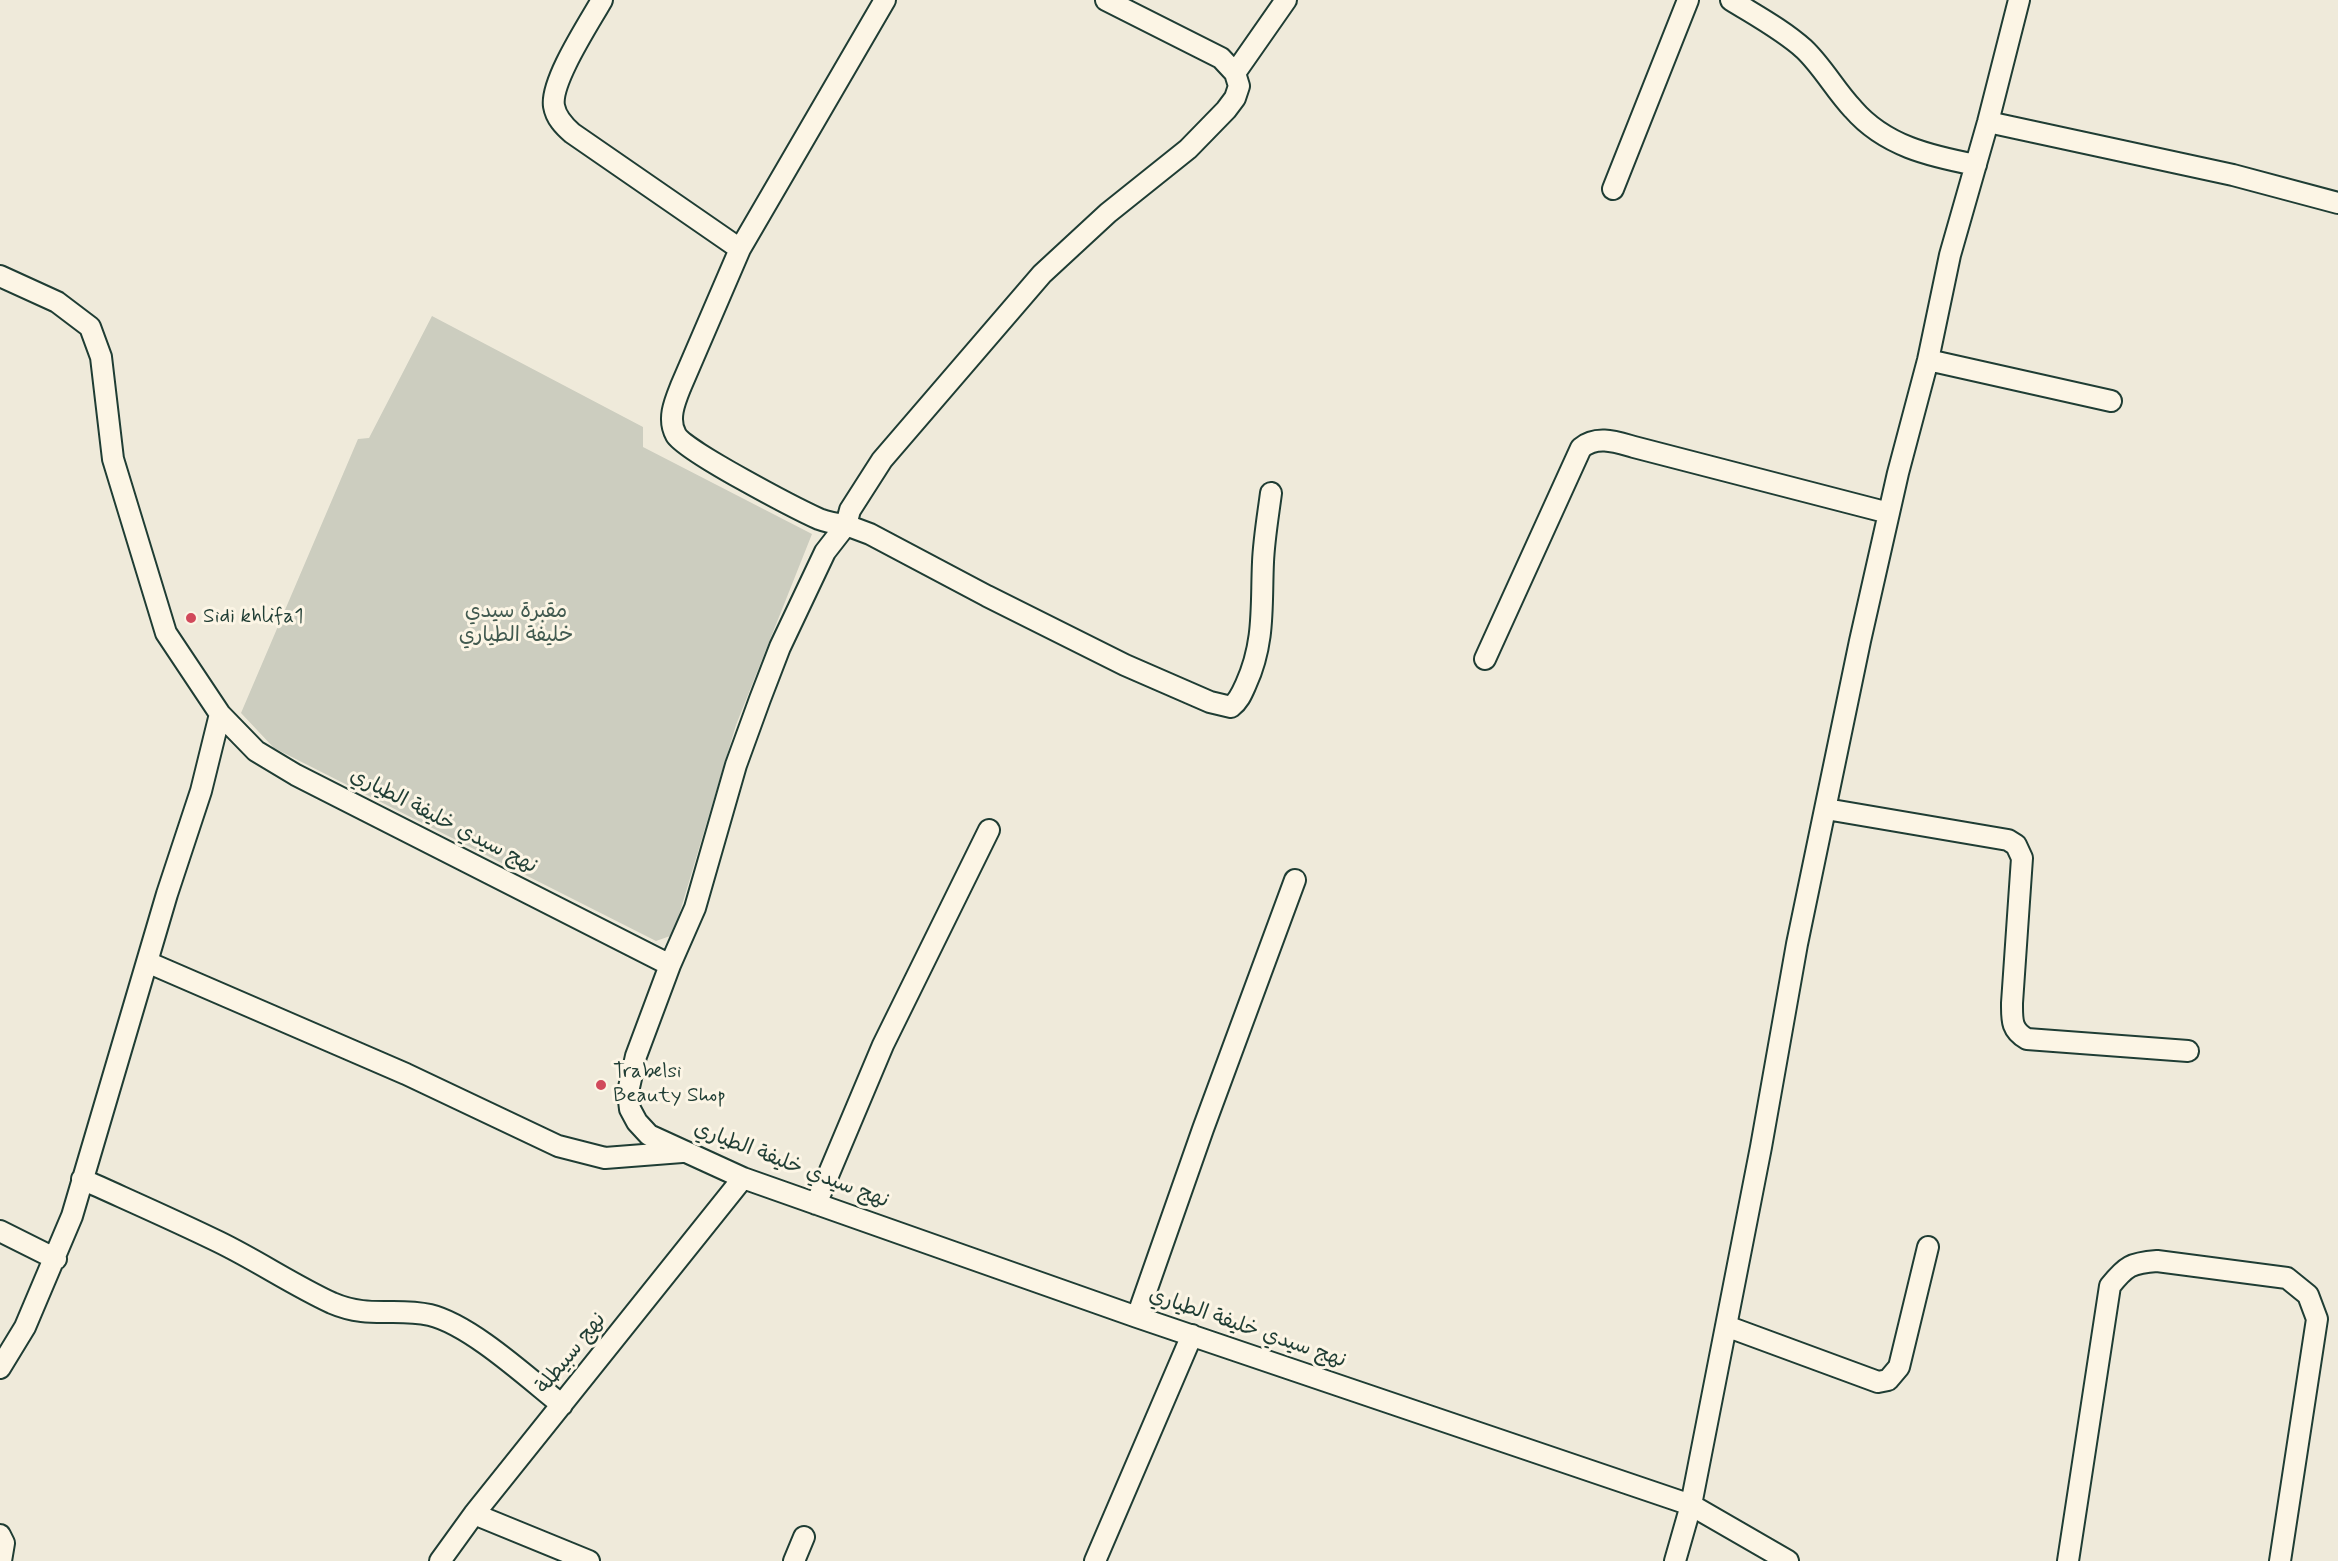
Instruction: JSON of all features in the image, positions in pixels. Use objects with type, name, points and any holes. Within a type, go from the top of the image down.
[{"type":"street","points":[[602,0],[558,80],[554,106],[559,119],[572,133],[740,249]]},
{"type":"street","points":[[885,0],[740,249],[674,405],[671,422],[676,436],[705,458],[820,519],[870,534],[1125,665],[1210,702],[1231,707],[1239,698],[1246,683],[1260,641],[1263,562],[1271,493]]},
{"type":"street","points":[[670,965],[695,908],[736,765],[780,647],[825,552],[846,525],[850,510],[882,460],[1042,274],[1108,213],[1188,149],[1235,98],[1239,86],[1234,73],[1221,58],[1106,0]]},
{"type":"street","points":[[1234,73],[1286,0]]},
{"type":"street","points":[[1613,189],[1688,0]]},
{"type":"street","points":[[1731,0],[1801,46],[1817,62],[1853,110],[1884,136],[1902,146],[1941,159],[1976,165]]},
{"type":"street","points":[[1675,1561],[1691,1505],[1761,1148],[1797,944],[1889,513],[1928,360],[1950,255],[1988,122],[2019,0]]},
{"type":"street","points":[[1988,122],[2233,175],[2338,203]]},
{"type":"street","name":"نهج سيدي خليفة الطياري","points":[[0,276],[57,302],[90,327],[101,357],[112,459],[166,633],[219,714],[256,751],[296,775],[670,965],[636,1056],[628,1092],[630,1109],[637,1122],[649,1135],[743,1178],[1137,1317],[1691,1505],[1788,1561]]},
{"type":"street","points":[[1928,360],[2111,401]]},
{"type":"street","points":[[1485,659],[1581,448],[1592,441],[1602,440],[1634,447],[1889,513]]},
{"type":"street","points":[[0,1368],[25,1327],[72,1216],[147,962],[201,791],[219,714]]},
{"type":"street","points":[[1826,808],[2008,840],[2016,845],[2022,858],[2012,1024],[2018,1034],[2027,1039],[2188,1051]]},
{"type":"street","points":[[816,1203],[883,1045],[989,830]]},
{"type":"street","points":[[1137,1317],[1295,880]]},
{"type":"street","points":[[147,962],[406,1074],[558,1146],[605,1158],[684,1152]]},
{"type":"street","name":"نهج سبيطلة","points":[[440,1561],[474,1514],[743,1178]]},
{"type":"street","points":[[82,1179],[220,1243],[330,1302],[352,1311],[398,1312],[431,1316],[460,1327],[562,1405]]},
{"type":"street","points":[[0,1231],[56,1258]]},
{"type":"street","points":[[1726,1326],[1878,1382],[1888,1380],[1899,1367],[1928,1247]]},
{"type":"street","points":[[2068,1561],[2110,1286],[2124,1268],[2141,1262],[2157,1261],[2288,1278],[2308,1295],[2317,1319],[2280,1561]]},
{"type":"street","points":[[1095,1561],[1192,1335]]},
{"type":"street","points":[[474,1514],[589,1561]]},
{"type":"street","points":[[0,1535],[4,1544],[1,1561]]},
{"type":"street","points":[[794,1561],[804,1537]]},
{"type":"green space","name":"مقبرة سيدي خليفة الطياري","points":[[432,316],[643,427],[643,447],[812,534],[736,725],[673,935],[656,941],[274,748],[241,713],[358,439],[369,438]]},
{"type":"place","name":"Sidi khlifa1","points":[[191,618]]},
{"type":"place","name":"Trabelsi Beauty Shop","points":[[601,1085]]}]
